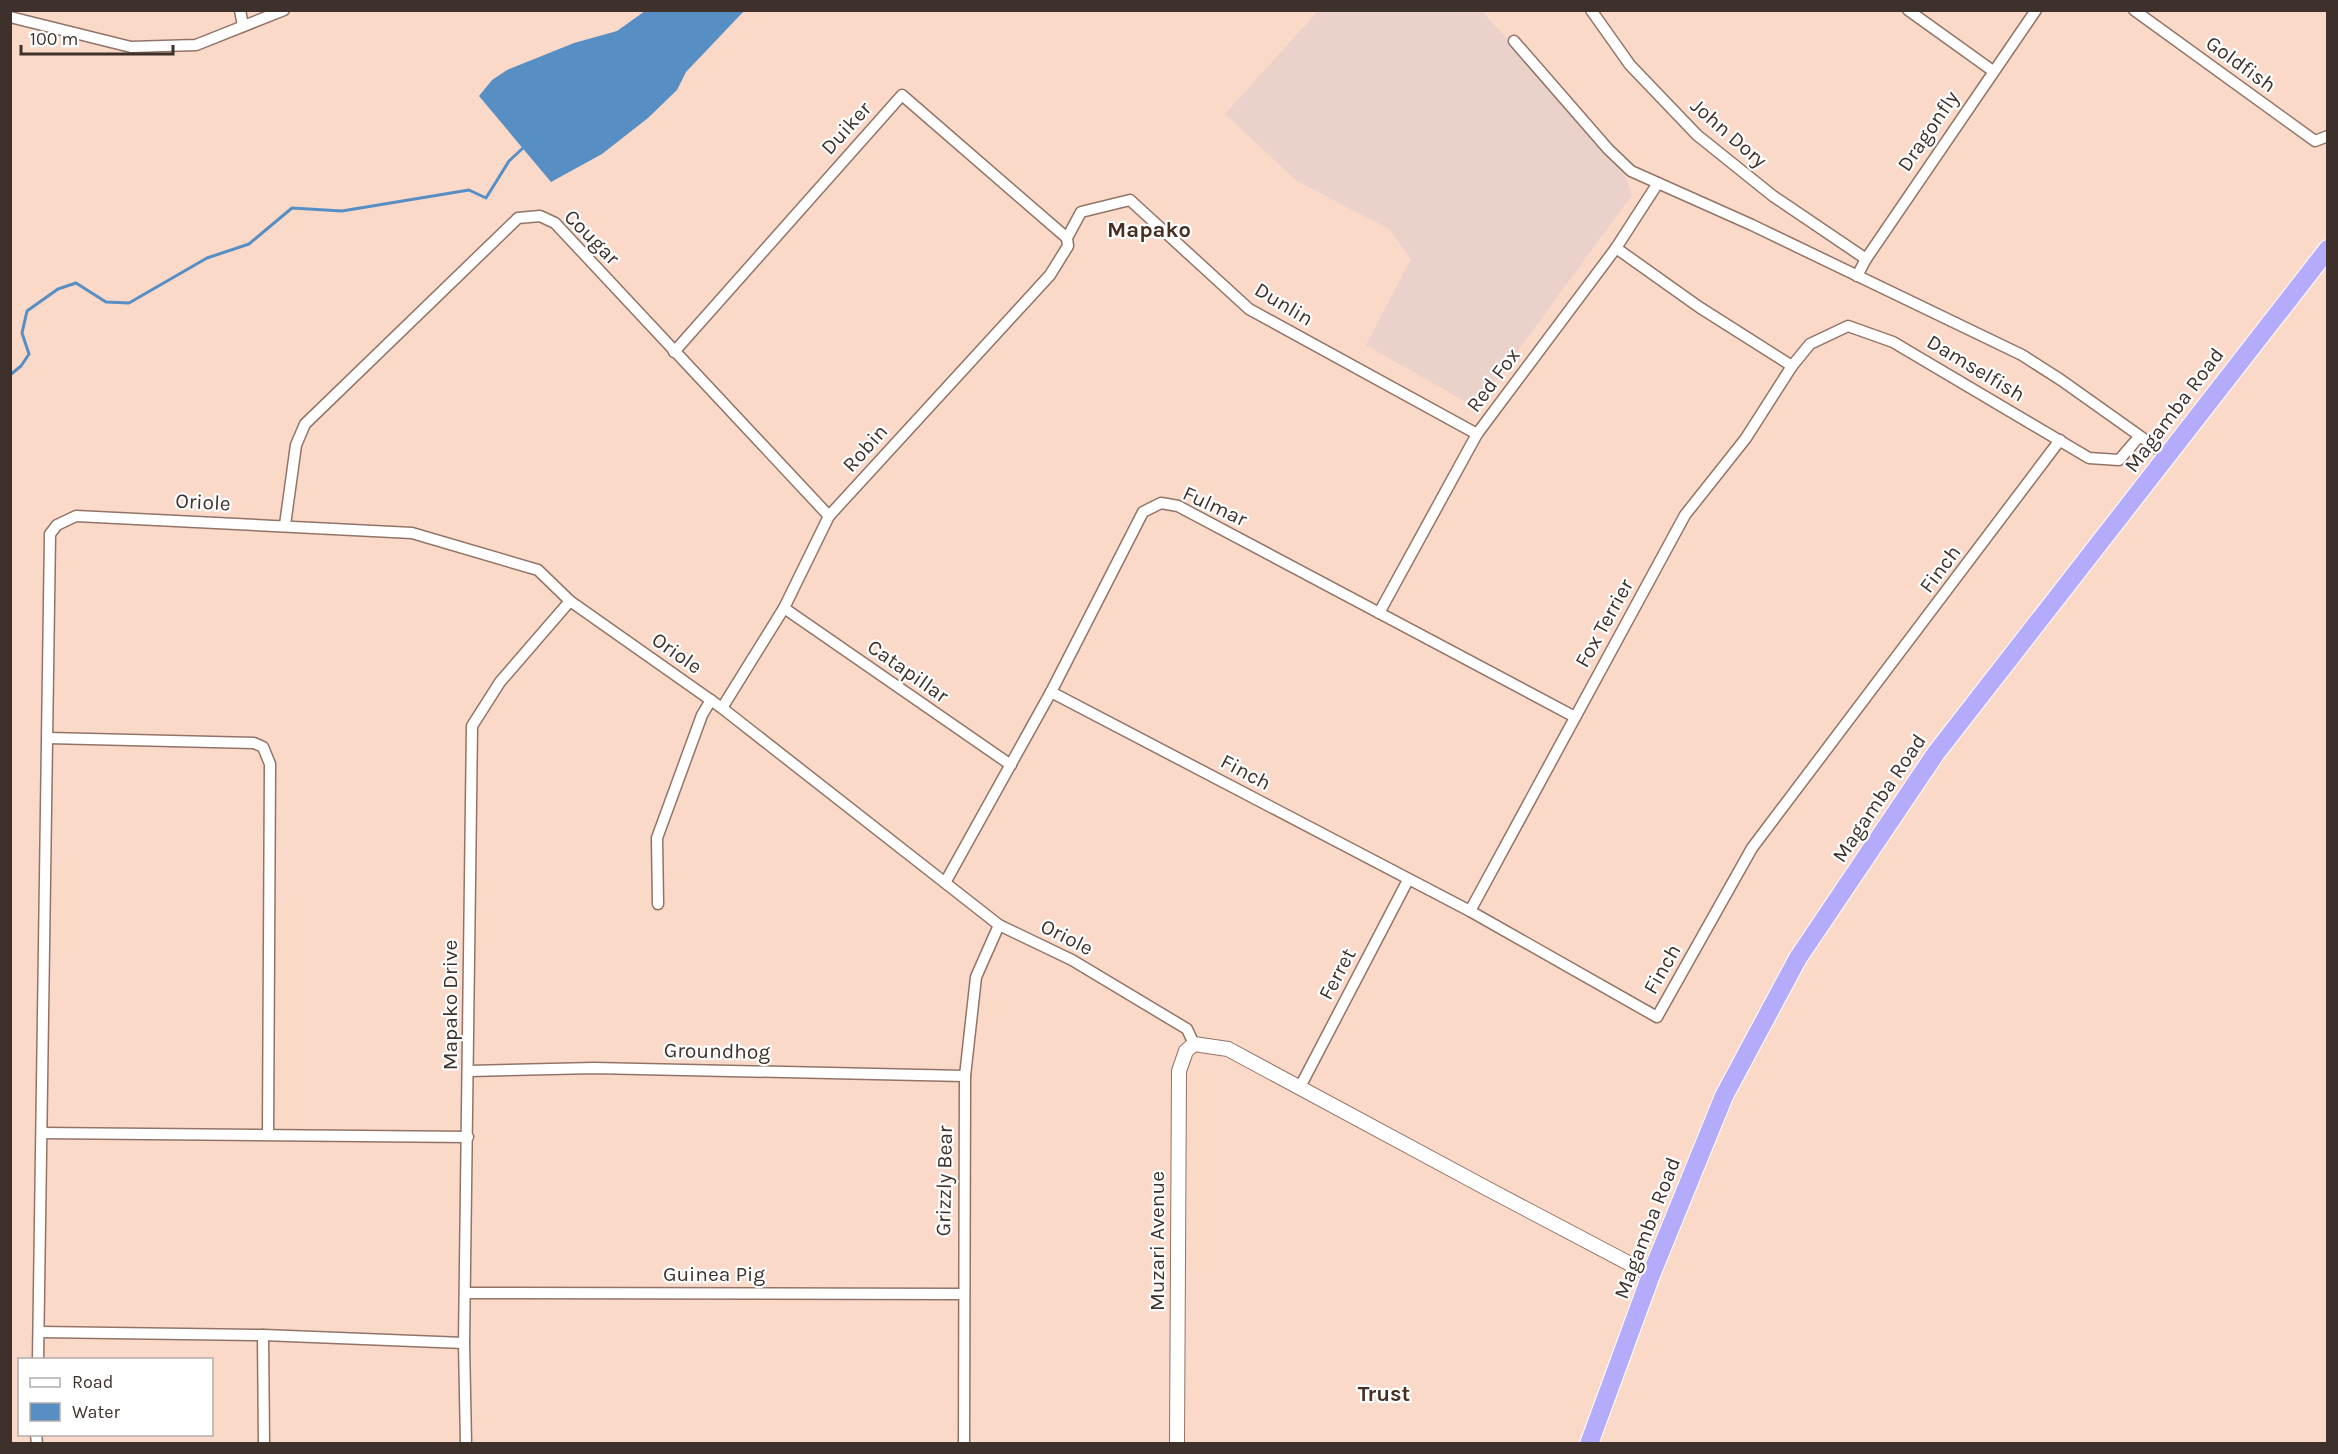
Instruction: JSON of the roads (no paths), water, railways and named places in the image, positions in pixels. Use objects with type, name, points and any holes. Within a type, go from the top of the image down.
[{"type":"highway","name":"Magamba Road","points":[[1589,1443],[1652,1275],[1724,1096],[1798,958],[1936,753],[2328,249]]},
{"type":"street","points":[[240,10],[243,26]]},
{"type":"street","points":[[10,17],[131,47],[196,45],[284,10]]},
{"type":"street","name":"John Dory","points":[[1591,10],[1630,65],[1697,135],[1773,196],[1866,259]]},
{"type":"street","points":[[1908,10],[1993,71]]},
{"type":"street","name":"Dragonfly","points":[[1857,276],[1866,259],[2036,10]]},
{"type":"street","name":"Goldfish","points":[[2134,10],[2315,141],[2328,136]]},
{"type":"street","points":[[1514,41],[1608,149],[1631,171],[1752,225],[2022,355],[2168,456]]},
{"type":"street","name":"Duiker","points":[[674,352],[902,94],[1067,238]]},
{"type":"street","name":"Red Fox","points":[[1379,613],[1477,434],[1616,248],[1658,183]]},
{"type":"street","name":"Dunlin","points":[[1067,238],[1081,212],[1130,200],[1249,309],[1477,434]]},
{"type":"street","name":"Cougar","points":[[285,525],[296,445],[305,424],[518,218],[540,216],[555,223],[829,516]]},
{"type":"street","name":"Robin","points":[[722,708],[784,608],[829,516],[1050,274],[1068,246],[1067,238]]},
{"type":"street","points":[[1616,248],[1699,307],[1792,366]]},
{"type":"street","name":"Damselfish","points":[[1792,366],[1810,344],[1848,326],[1893,342],[2089,458],[2119,460],[2139,437]]},
{"type":"street","name":"Fox Terrier","points":[[1470,911],[1685,515],[1746,438],[1792,366]]},
{"type":"street","name":"Finch","points":[[1051,692],[1470,911],[1657,1017],[1752,848],[2060,441]]},
{"type":"street","name":"Fulmar","points":[[946,881],[1051,692],[1143,512],[1161,503],[1178,506],[1575,717]]},
{"type":"street","name":"Oriole","points":[[48,738],[51,534],[57,525],[76,516],[412,533],[538,570],[570,601],[722,708],[946,881],[999,925],[1072,960],[1187,1029],[1194,1044]]},
{"type":"street","name":"Mapako Drive","points":[[466,1443],[464,1343],[472,726],[500,682],[570,601]]},
{"type":"street","name":"Catapillar","points":[[784,608],[1011,765]]},
{"type":"street","points":[[658,904],[657,838],[702,716],[711,700]]},
{"type":"street","points":[[38,1358],[48,738],[254,743],[263,747],[270,764],[268,1133]]},
{"type":"street","name":"Ferret","points":[[1300,1087],[1408,879]]},
{"type":"street","name":"Grizzly Bear","points":[[964,1443],[965,1076],[976,977],[999,925]]},
{"type":"street","points":[[1194,1044],[1228,1049],[1488,1190],[1652,1275]]},
{"type":"street","name":"Muzari Avenue","points":[[1177,1443],[1179,1071],[1186,1051],[1194,1044]]},
{"type":"street","name":"Groundhog","points":[[469,1071],[594,1068],[965,1076]]},
{"type":"street","points":[[42,1133],[268,1133],[468,1137]]},
{"type":"street","name":"Guinea Pig","points":[[465,1293],[963,1294]]},
{"type":"street","points":[[40,1332],[263,1335],[464,1343]]},
{"type":"street","points":[[263,1335],[264,1443]]},
{"type":"water","points":[[645,11],[744,11],[686,72],[677,90],[648,118],[602,154],[551,182],[479,96],[492,80],[507,70],[574,43],[617,31]]},
{"type":"waterway","points":[[10,375],[21,366],[29,354],[22,333],[27,311],[58,289],[76,283],[106,302],[129,303],[207,258],[249,244],[292,208],[342,211],[469,190],[486,198],[509,161],[523,148]]},
{"type":"district","name":"Mapako","points":[[1149,229]]},
{"type":"district","name":"Trust","points":[[1384,1393]]}]
